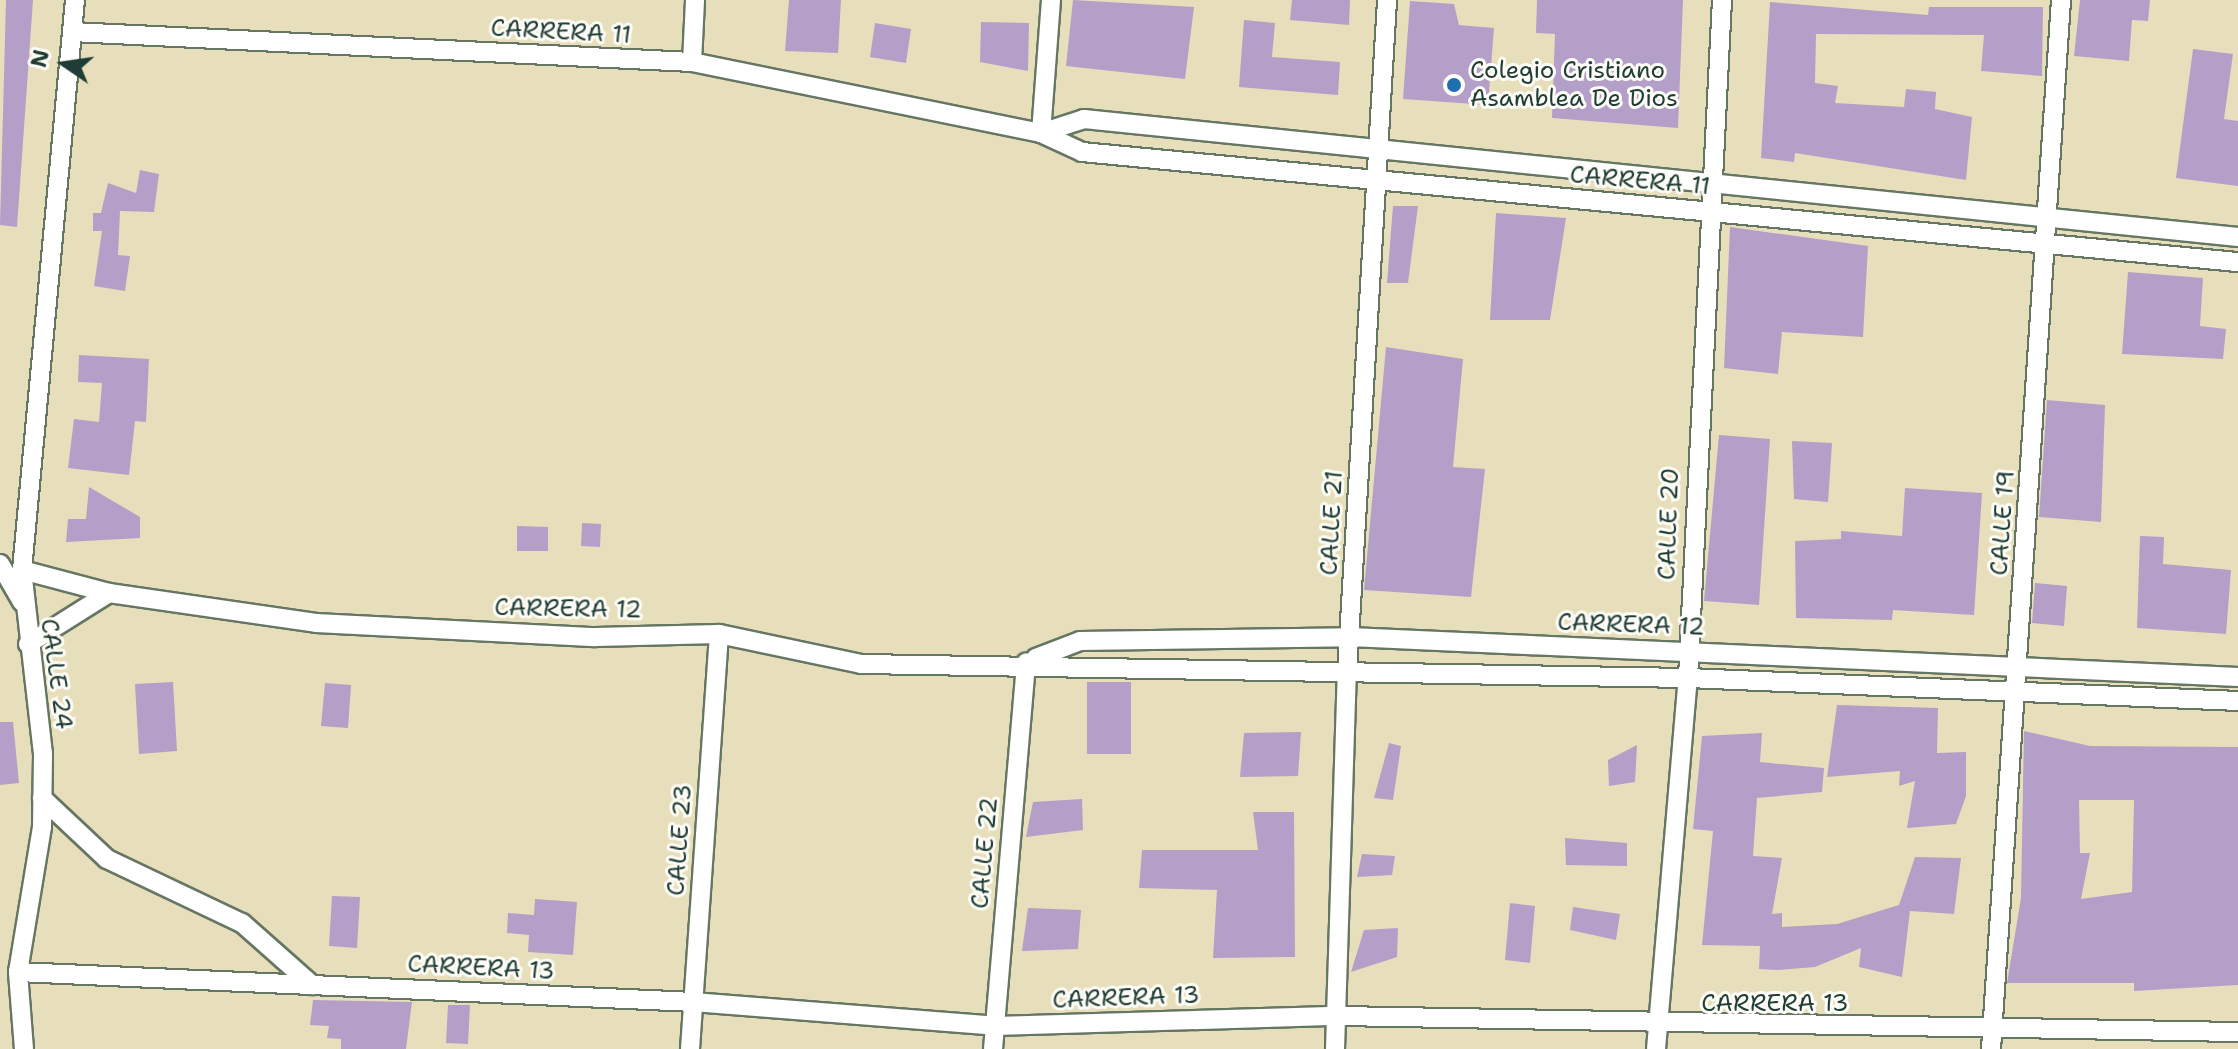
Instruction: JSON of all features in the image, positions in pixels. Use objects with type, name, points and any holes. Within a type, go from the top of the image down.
[{"type":"street","name":"CALLE 24","points":[[24,1049],[18,972],[42,798],[22,570],[75,0]]},
{"type":"street","points":[[692,62],[695,0]]},
{"type":"street","points":[[1041,133],[1051,0]]},
{"type":"street","name":"CALLE 21","points":[[1335,1049],[1347,672],[1387,0]]},
{"type":"street","name":"CALLE 20","points":[[1656,1049],[1688,678],[1707,180],[1722,0]]},
{"type":"street","name":"CALLE 19","points":[[1991,1049],[2061,0]]},
{"type":"street","name":"CARRERA 11","points":[[72,32],[692,62],[1041,133],[1082,152],[2238,262]]},
{"type":"street","name":"CARRERA 11","points":[[1041,133],[1084,119],[2049,212],[2238,237]]},
{"type":"street","points":[[0,564],[23,605]]},
{"type":"street","name":"CARRERA 12","points":[[22,570],[109,593],[316,623],[596,637],[719,634],[861,664],[1026,662],[1688,678],[2015,696],[2238,701]]},
{"type":"street","points":[[28,644],[109,593]]},
{"type":"street","name":"CALLE 23","points":[[690,1049],[719,634]]},
{"type":"street","name":"CARRERA 12","points":[[1026,662],[1080,641],[1350,637],[2017,664],[2238,677]]},
{"type":"street","name":"CALLE 22","points":[[993,1049],[1026,662]]},
{"type":"street","points":[[42,798],[107,859],[242,923],[312,985]]},
{"type":"street","name":"CARRERA 13","points":[[18,972],[693,1002],[995,1026],[1338,1016],[1658,1027],[2238,1032]]},
{"type":"building","points":[[6,0],[33,0],[17,227],[0,225]]},
{"type":"building","points":[[789,0],[841,0],[838,53],[785,51]]},
{"type":"building","points":[[1073,0],[1194,7],[1185,79],[1066,66]]},
{"type":"building","points":[[1292,0],[1350,0],[1349,25],[1290,20]]},
{"type":"building","points":[[1537,0],[1683,0],[1678,128],[1552,118],[1555,34],[1536,33]]},
{"type":"building","points":[[2080,0],[2150,0],[2148,21],[2132,20],[2129,61],[2074,56]]},
{"type":"building","points":[[1410,1],[1454,4],[1459,25],[1494,28],[1488,105],[1403,99]]},
{"type":"building","points":[[1770,2],[1928,15],[1929,7],[2043,7],[2042,76],[1981,71],[1984,35],[1816,34],[1815,83],[1838,86],[1835,103],[1904,107],[1906,89],[1936,92],[1935,109],[1972,117],[1966,180],[1795,153],[1794,162],[1761,158]]},
{"type":"building","points":[[1244,20],[1275,23],[1272,57],[1340,62],[1338,95],[1239,87]]},
{"type":"building","points":[[981,22],[1029,23],[1028,71],[980,62]]},
{"type":"building","points":[[875,23],[911,29],[906,63],[870,57]]},
{"type":"building","points":[[2193,49],[2233,54],[2224,119],[2238,121],[2238,186],[2176,178]]},
{"type":"building","points":[[140,170],[159,174],[154,212],[120,211],[118,255],[130,256],[125,291],[94,286],[102,231],[93,231],[93,213],[101,213],[108,183],[136,193]]},
{"type":"building","points":[[1393,206],[1418,206],[1408,283],[1387,283]]},
{"type":"building","points":[[1496,213],[1566,218],[1550,320],[1490,320]]},
{"type":"building","points":[[1730,227],[1868,246],[1863,337],[1782,332],[1778,374],[1724,368]]},
{"type":"building","points":[[2128,272],[2203,278],[2200,326],[2226,329],[2223,359],[2122,354]]},
{"type":"building","points":[[1386,347],[1463,359],[1453,467],[1485,469],[1471,597],[1364,590]]},
{"type":"building","points":[[79,355],[149,359],[146,422],[135,421],[129,475],[68,468],[74,419],[99,422],[102,383],[78,382]]},
{"type":"building","points":[[2047,400],[2105,405],[2101,522],[2039,517]]},
{"type":"building","points":[[1719,435],[1770,439],[1759,605],[1704,601]]},
{"type":"building","points":[[1792,441],[1832,443],[1828,502],[1794,499]]},
{"type":"building","points":[[89,487],[140,517],[140,538],[66,542],[68,519],[86,519]]},
{"type":"building","points":[[1905,488],[1982,493],[1974,615],[1893,610],[1892,620],[1796,618],[1795,541],[1841,539],[1841,531],[1902,536]]},
{"type":"building","points":[[582,523],[601,524],[600,547],[581,546]]},
{"type":"building","points":[[517,526],[548,527],[548,551],[517,551]]},
{"type":"building","points":[[2140,536],[2164,537],[2163,564],[2231,570],[2226,634],[2137,628]]},
{"type":"building","points":[[2035,583],[2067,586],[2064,626],[2032,623]]},
{"type":"building","points":[[173,682],[177,751],[139,754],[135,684]]},
{"type":"building","points":[[1087,682],[1131,682],[1131,754],[1087,754]]},
{"type":"building","points":[[325,683],[351,685],[348,728],[321,726]]},
{"type":"building","points":[[1837,705],[1938,708],[1937,753],[1966,752],[1966,796],[1956,824],[1907,828],[1915,781],[1899,786],[1900,771],[1827,777]]},
{"type":"building","points":[[0,722],[13,722],[19,783],[0,785]]},
{"type":"building","points":[[2024,731],[2090,746],[2238,747],[2238,985],[2134,991],[2134,983],[2007,983],[2021,898]],"holes":[[[2079,800],[2134,800],[2132,892],[2081,899],[2090,853],[2080,853]]]},
{"type":"building","points":[[1301,732],[1298,776],[1240,777],[1244,733]]},
{"type":"building","points":[[1762,733],[1760,762],[1824,768],[1822,792],[1757,798],[1753,856],[1782,858],[1772,914],[1782,913],[1782,927],[1837,924],[1899,905],[1915,857],[1961,858],[1954,914],[1910,911],[1902,977],[1859,967],[1861,948],[1815,967],[1778,970],[1759,969],[1760,946],[1702,945],[1713,831],[1693,829],[1702,736]]},
{"type":"building","points":[[1389,743],[1401,746],[1393,800],[1374,798]]},
{"type":"building","points":[[1637,745],[1635,782],[1609,786],[1608,760]]},
{"type":"building","points":[[1082,799],[1083,830],[1026,837],[1033,802]]},
{"type":"building","points":[[1253,812],[1294,812],[1295,957],[1213,958],[1217,890],[1139,888],[1142,850],[1258,850]]},
{"type":"building","points":[[1565,838],[1627,843],[1627,866],[1566,865]]},
{"type":"building","points":[[1362,854],[1395,856],[1392,875],[1357,877]]},
{"type":"building","points":[[332,896],[360,897],[357,948],[329,946]]},
{"type":"building","points":[[535,899],[577,902],[573,955],[528,952],[529,935],[507,933],[508,913],[534,915]]},
{"type":"building","points":[[1510,903],[1535,906],[1530,963],[1505,960]]},
{"type":"building","points":[[1573,907],[1620,914],[1616,940],[1570,930]]},
{"type":"building","points":[[1028,908],[1081,910],[1078,949],[1022,951]]},
{"type":"building","points":[[1398,928],[1397,957],[1351,972],[1364,930]]},
{"type":"building","points":[[313,1000],[412,1002],[406,1049],[341,1049],[341,1039],[327,1038],[329,1026],[310,1025]]},
{"type":"building","points":[[448,1005],[470,1005],[468,1044],[446,1043]]},
{"type":"place","name":"Colegio Cristiano Asamblea De Dios","points":[[1454,85]]}]
